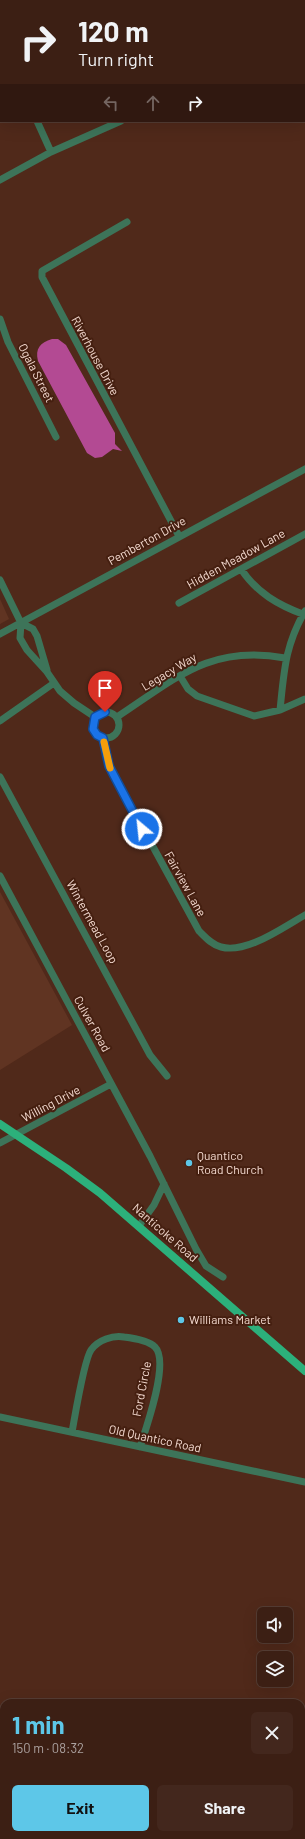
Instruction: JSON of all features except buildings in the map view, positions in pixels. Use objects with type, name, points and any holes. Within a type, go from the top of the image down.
[{"type":"main road","name":"Nanticoke Road","points":[[0,1124],[84,1181],[305,1371]]},
{"type":"street","points":[[37,122],[51,152]]},
{"type":"street","points":[[0,180],[51,152],[119,122]]},
{"type":"street","name":"Riverhouse Drive","points":[[127,222],[42,271],[42,277],[179,536]]},
{"type":"street","name":"Ogala Street","points":[[0,318],[8,342],[56,437]]},
{"type":"street","name":"Pemberton Drive","points":[[0,634],[305,469]]},
{"type":"street","name":"Hidden Meadow Lane","points":[[178,603],[305,534]]},
{"type":"street","points":[[241,569],[249,581],[264,596],[304,613],[293,633],[285,658],[280,710]]},
{"type":"street","points":[[0,580],[21,623],[20,638],[25,646],[47,672],[54,683],[71,701],[95,717]]},
{"type":"street","points":[[21,623],[33,629],[37,636],[42,646],[47,672]]},
{"type":"street","name":"Legacy Way","points":[[117,717],[180,676],[200,665],[234,655],[263,654],[285,658]]},
{"type":"street","points":[[180,676],[188,689],[197,696],[254,716],[280,710],[305,699]]},
{"type":"street","points":[[0,721],[54,683]]},
{"type":"street","points":[[105,712],[113,714],[117,717],[117,732],[112,737],[103,738],[97,735],[93,729],[95,717],[105,712]]},
{"type":"street","name":"Fairview Lane","points":[[103,738],[109,766],[198,932],[208,940],[221,947],[241,948],[263,939],[305,915]]},
{"type":"street","name":"Wintermead Loop","points":[[0,777],[150,1055],[167,1076]]},
{"type":"street","name":"Culver Road","points":[[0,876],[112,1084],[206,1266],[223,1277]]},
{"type":"street","name":"Willing Drive","points":[[0,1144],[112,1084]]},
{"type":"street","points":[[138,1226],[154,1205],[164,1184]]},
{"type":"street","name":"Ford Circle","points":[[72,1432],[90,1351],[103,1340],[114,1336],[124,1337],[155,1346],[159,1353],[160,1362],[155,1396],[140,1447]]},
{"type":"street","name":"Old Quantico Road","points":[[0,1417],[305,1482]]},
{"type":"shaded area","points":[[52,339],[58,339],[66,345],[115,433],[115,444],[122,451],[113,449],[102,457],[95,458],[87,453],[38,361],[37,353],[39,347],[44,342]]},
{"type":"shaded area","points":[[0,599],[9,619],[0,624]]},
{"type":"shaded area","points":[[0,892],[72,1025],[0,1070]]},
{"type":"slow traffic","points":[[104,742],[110,768]]},
{"type":"place","name":"Quantico Road Church","points":[[189,1163]]},
{"type":"place","name":"Williams Market","points":[[181,1320]]},
{"type":"route","points":[[105,712],[98,714],[95,717],[92,724],[93,729],[97,735],[103,738],[109,766],[142,829]]}]
